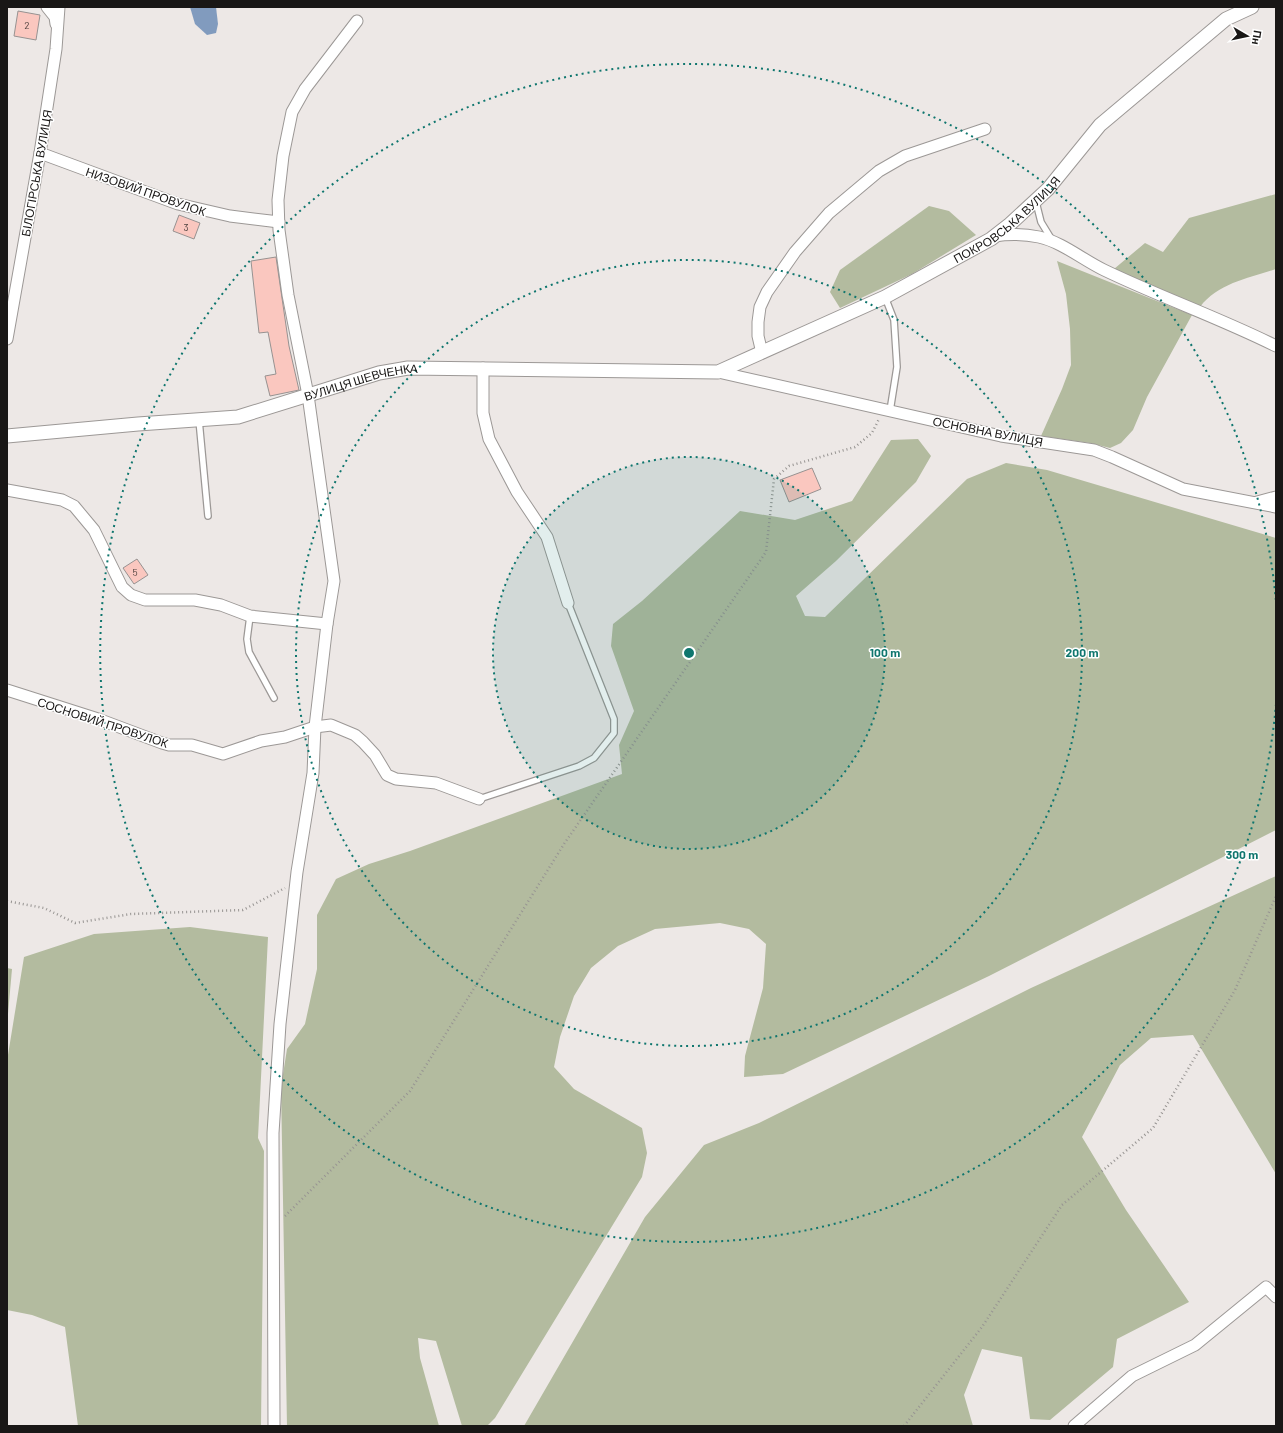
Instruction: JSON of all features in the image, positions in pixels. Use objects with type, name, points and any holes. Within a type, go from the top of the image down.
[{"type":"street","points":[[47,7],[55,17],[57,27]]},
{"type":"street","name":"БІЛОГІРСЬКА ВУЛИЦЯ","points":[[7,339],[40,152],[56,49],[59,7]]},
{"type":"street","name":"ПОКРОВСЬКА ВУЛИЦЯ","points":[[718,372],[885,297],[994,236],[1048,189],[1100,125],[1226,19],[1252,7]]},
{"type":"street","points":[[274,1426],[273,1133],[280,1024],[296,882],[313,772],[315,726],[326,624],[334,581],[308,394],[288,295],[279,222],[278,200],[283,156],[292,112],[304,89],[357,21]]},
{"type":"street","points":[[762,352],[758,336],[758,322],[760,307],[767,292],[795,252],[829,214],[879,171],[905,156],[960,136],[985,130]]},
{"type":"street","name":"НИЗОВИЙ ПРОВУЛОК","points":[[40,152],[68,164],[184,206],[230,216],[279,222]]},
{"type":"street","points":[[994,236],[1040,237],[1053,242],[1103,270],[1243,329],[1276,346]]},
{"type":"street","name":"ВУЛИЦЯ ШЕВЧЕНКА","points":[[7,436],[138,424],[238,417],[379,373],[408,368],[718,372]]},
{"type":"street","points":[[483,368],[483,413],[489,439],[517,492],[547,537],[568,603]]},
{"type":"street","name":"ОСНОВНА ВУЛИЦЯ","points":[[718,372],[1001,436],[1094,450],[1183,489],[1276,507]]},
{"type":"street","points":[[7,490],[62,500],[74,506],[94,530],[122,587],[131,595],[145,600],[195,600],[220,605],[250,616],[326,624]]},
{"type":"street","name":"ОСНОВНА ВУЛИЦЯ","points":[[1254,503],[1276,497]]},
{"type":"street","name":"СОСНОВИЙ ПРОВУЛОК","points":[[7,690],[98,719],[162,743],[169,745],[192,745],[223,754],[261,741],[285,737],[315,726]]},
{"type":"street","points":[[315,726],[331,725],[354,734],[374,755],[387,775],[396,779],[436,783],[479,799]]},
{"type":"street","points":[[1074,1426],[1132,1376],[1195,1345],[1266,1287],[1276,1297]]},
{"type":"lane","points":[[1036,200],[1041,222],[1053,242]]},
{"type":"lane","points":[[885,297],[894,320],[898,367],[887,410]]},
{"type":"lane","points":[[199,420],[208,516]]},
{"type":"lane","points":[[479,799],[579,766],[594,758],[614,733],[614,720],[568,603]]},
{"type":"lane","points":[[250,616],[247,639],[249,652],[274,698]]},
{"type":"path","points":[[274,1228],[410,1091],[564,844],[766,552],[774,479],[788,466],[855,448],[872,433],[887,410]]},
{"type":"path","points":[[7,901],[44,908],[74,923],[131,914],[242,910],[296,882]]},
{"type":"path","points":[[904,1426],[982,1327],[1062,1205],[1153,1128],[1235,990],[1276,896]]},
{"type":"green space","points":[[1276,194],[1276,269],[1235,282],[1225,287],[1207,299],[1200,307],[1114,269],[1145,243],[1163,252],[1189,218]]},
{"type":"green space","points":[[929,206],[949,211],[976,235],[912,274],[840,308],[830,292],[840,270]]},
{"type":"green space","points":[[1057,261],[1192,315],[1147,397],[1133,430],[1121,443],[1110,448],[1090,443],[1041,436],[1071,365],[1070,329],[1066,294]]},
{"type":"green space","points":[[918,439],[931,456],[916,482],[836,561],[796,596],[805,616],[825,617],[967,479],[1006,463],[1047,470],[1276,538],[1276,830],[989,976],[783,1074],[744,1077],[745,1056],[763,988],[766,944],[749,929],[720,923],[655,929],[618,946],[591,968],[574,996],[560,1037],[554,1067],[574,1089],[642,1128],[647,1153],[642,1177],[495,1418],[487,1426],[462,1426],[436,1341],[418,1338],[420,1358],[439,1426],[287,1426],[281,1087],[287,1049],[305,1024],[317,969],[317,915],[336,879],[369,864],[410,851],[622,774],[619,745],[634,711],[611,646],[613,624],[642,601],[740,511],[795,520],[852,501],[891,440]]},
{"type":"green space","points":[[1276,876],[1276,1174],[1193,1035],[1151,1038],[1120,1065],[1082,1137],[1126,1210],[1189,1302],[1117,1339],[1113,1367],[1050,1420],[1030,1419],[1022,1357],[982,1349],[964,1395],[973,1426],[524,1426],[645,1217],[704,1145],[759,1123],[1031,988]]},
{"type":"green space","points":[[190,927],[268,937],[258,1138],[264,1151],[261,1426],[78,1426],[65,1327],[32,1315],[7,1310],[7,1061],[24,957],[94,934]]},
{"type":"green space","points":[[7,968],[12,969],[7,1025]]},
{"type":"water","points":[[190,7],[216,7],[218,24],[216,33],[207,35],[195,24]]},
{"type":"building","points":[[18,11],[40,15],[36,40],[14,36]]},
{"type":"building","points":[[179,215],[200,223],[194,239],[173,231]]},
{"type":"building","points":[[276,257],[289,346],[299,390],[270,396],[265,376],[276,374],[268,332],[259,333],[251,261]]},
{"type":"building","points":[[812,468],[821,489],[789,502],[780,480]]},
{"type":"building","points":[[137,559],[148,575],[134,584],[123,568]]}]
